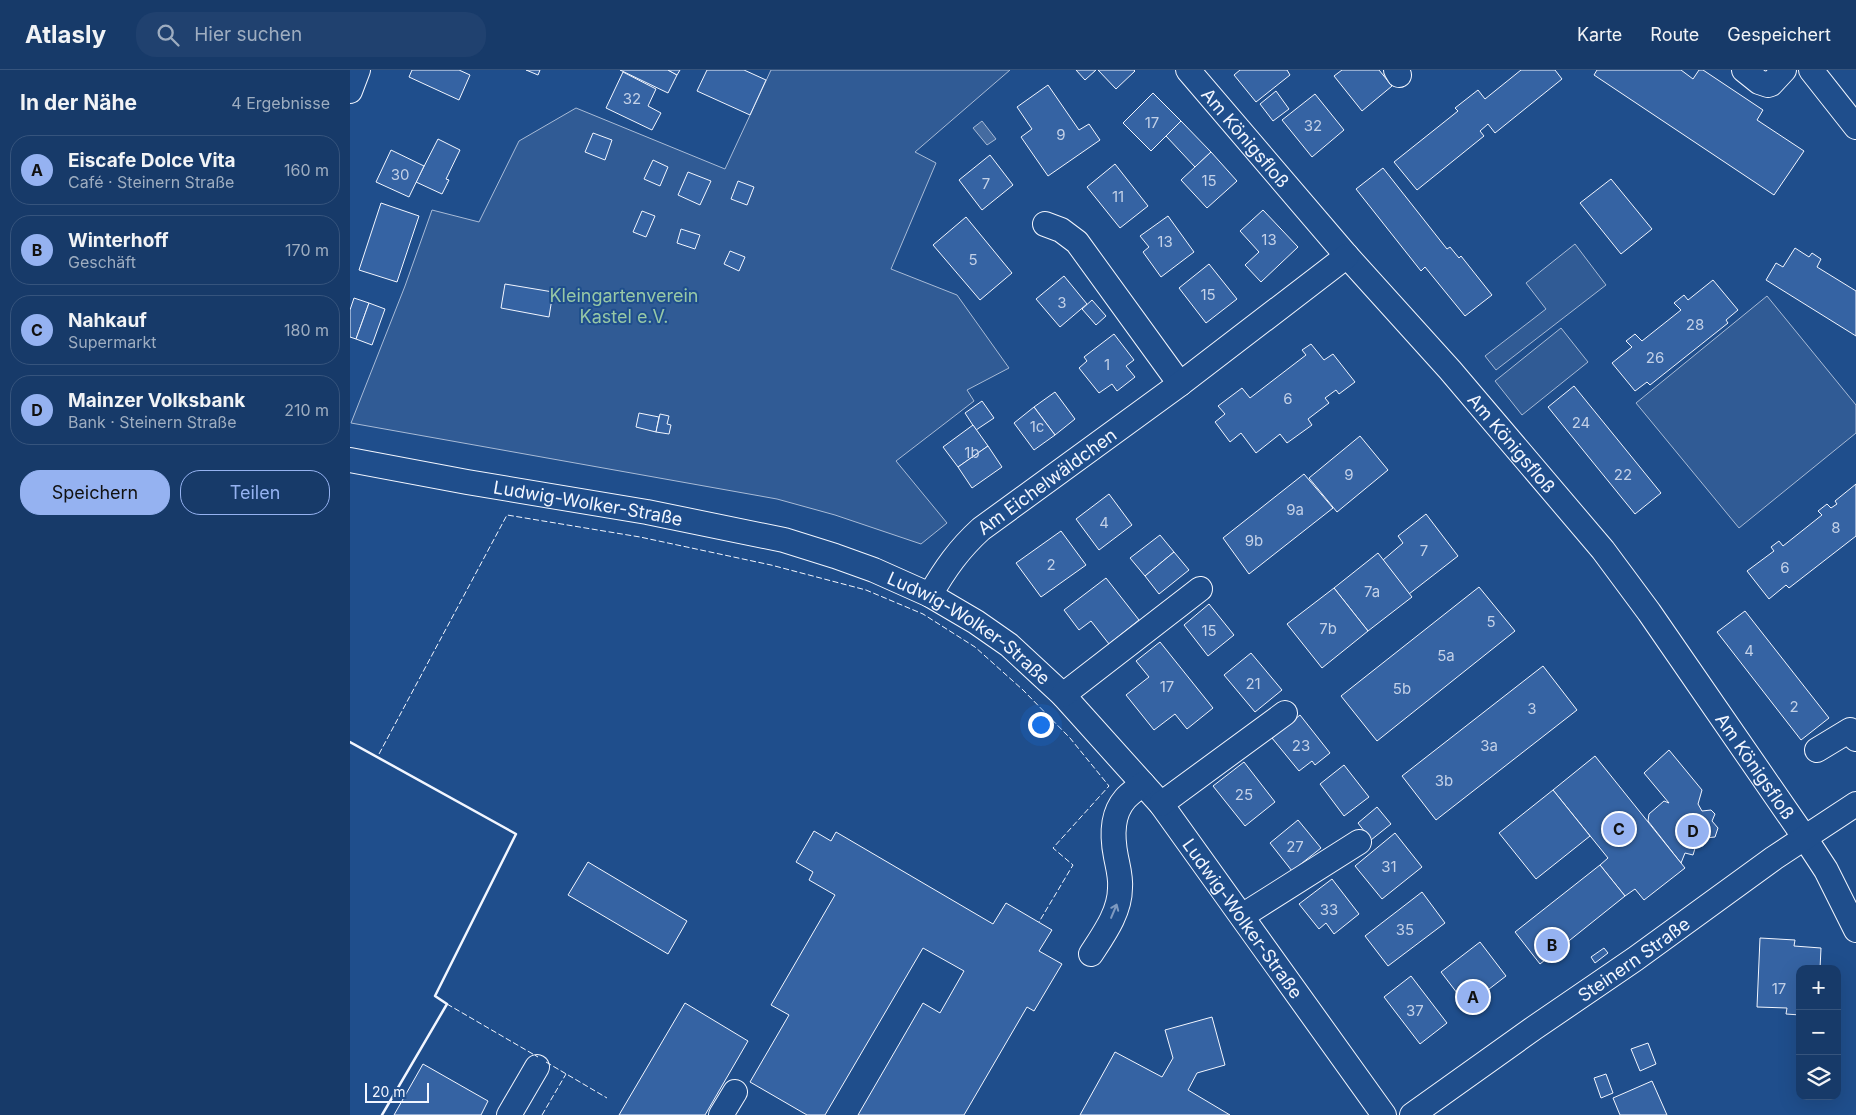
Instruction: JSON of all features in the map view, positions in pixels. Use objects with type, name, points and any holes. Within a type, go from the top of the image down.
[{"type":"street","points":[[350,92],[358,70]]},
{"type":"street","name":"Am Königsfloß","points":[[1188,70],[1348,256],[1450,370],[1603,550],[1649,612],[1805,838],[1826,870],[1856,930]]},
{"type":"street","points":[[1744,70],[1759,82],[1768,85],[1784,70]]},
{"type":"street","points":[[1811,70],[1856,128]]},
{"type":"street","points":[[1045,224],[1061,230],[1077,242],[1180,384]]},
{"type":"street","name":"Am Eichelwäldchen","points":[[930,595],[964,544],[981,529],[1180,384],[1348,256]]},
{"type":"street","name":"Ludwig-Wolker-Straße","points":[[350,460],[449,479],[647,512],[784,540],[874,570],[930,595],[976,622],[1009,645],[1063,695],[1161,804],[1384,1115]]},
{"type":"street","points":[[1063,695],[1200,589]]},
{"type":"street","points":[[1161,804],[1286,713]]},
{"type":"street","points":[[1817,750],[1850,730],[1856,739]]},
{"type":"street","points":[[1091,954],[1107,929],[1118,902],[1120,888],[1113,827],[1116,814],[1125,798],[1143,784]]},
{"type":"street","name":"Steinern Straße","points":[[1412,1115],[1635,959],[1774,858],[1856,804]]},
{"type":"street","points":[[1242,916],[1358,842]]},
{"type":"street","points":[[509,1115],[537,1067]]},
{"type":"street","points":[[721,1115],[736,1092]]},
{"type":"shaded area","name":"Kleingartenverein Kastel e.V.","points":[[771,70],[1010,70],[915,152],[936,163],[891,269],[957,295],[1009,368],[967,390],[974,401],[896,461],[947,523],[921,544],[835,515],[777,499],[351,423],[405,286],[432,210],[479,222],[519,141],[576,108],[725,169]]},
{"type":"shaded area","points":[[982,121],[996,139],[987,145],[973,128]]},
{"type":"shaded area","points":[[1575,244],[1606,285],[1496,370],[1485,356],[1546,309],[1526,283]]},
{"type":"shaded area","points":[[1767,296],[1856,405],[1856,433],[1739,528],[1636,403]]},
{"type":"shaded area","points":[[1561,328],[1588,362],[1522,415],[1495,381]]},
{"type":"building","points":[[412,70],[459,70],[470,75],[459,100],[409,77]]},
{"type":"building","points":[[526,70],[540,70],[538,75]]},
{"type":"building","points":[[620,70],[668,70],[677,75],[668,93]]},
{"type":"building","points":[[668,70],[680,70],[677,75]]},
{"type":"building","points":[[707,70],[744,70],[766,80],[750,115],[697,91]]},
{"type":"building","points":[[1076,70],[1096,70],[1085,80]]},
{"type":"building","points":[[1098,70],[1134,70],[1135,71],[1116,89]]},
{"type":"building","points":[[1240,70],[1287,70],[1290,75],[1256,102],[1234,75]]},
{"type":"building","points":[[1342,70],[1379,70],[1392,86],[1362,111],[1334,76]]},
{"type":"building","points":[[1521,70],[1555,70],[1562,79],[1495,133],[1488,124],[1480,131],[1484,136],[1417,190],[1394,162],[1458,111],[1455,108],[1478,90],[1485,99]]},
{"type":"building","points":[[1597,70],[1681,70],[1693,79],[1699,70],[1703,70],[1763,110],[1757,120],[1804,151],[1774,195],[1594,75]]},
{"type":"building","points":[[623,72],[656,89],[648,106],[661,113],[652,130],[606,108]]},
{"type":"building","points":[[1048,85],[1079,130],[1089,124],[1100,140],[1048,176],[1021,137],[1032,129],[1017,107]]},
{"type":"building","points":[[1276,91],[1289,109],[1273,121],[1260,104]]},
{"type":"building","points":[[1153,93],[1181,121],[1151,151],[1123,123]]},
{"type":"building","points":[[1315,94],[1344,130],[1312,157],[1282,120]]},
{"type":"building","points":[[1181,121],[1211,152],[1195,167],[1166,136]]},
{"type":"building","points":[[593,133],[612,140],[605,160],[585,152]]},
{"type":"building","points":[[438,139],[460,150],[446,179],[449,180],[442,194],[416,182]]},
{"type":"building","points":[[391,150],[424,166],[409,197],[376,182]]},
{"type":"building","points":[[1211,152],[1237,181],[1207,208],[1181,180]]},
{"type":"building","points":[[990,155],[1013,185],[982,210],[959,180]]},
{"type":"building","points":[[653,160],[668,167],[660,186],[644,179]]},
{"type":"building","points":[[1115,164],[1148,206],[1120,228],[1087,187]]},
{"type":"building","points":[[1383,168],[1447,249],[1450,247],[1459,258],[1461,256],[1492,295],[1465,316],[1425,267],[1421,271],[1356,189]]},
{"type":"building","points":[[688,172],[711,181],[700,205],[678,195]]},
{"type":"building","points":[[1611,179],[1652,229],[1621,254],[1580,203]]},
{"type":"building","points":[[738,181],[754,187],[747,205],[731,199]]},
{"type":"building","points":[[381,203],[419,216],[397,282],[359,270]]},
{"type":"building","points":[[1263,210],[1298,247],[1261,282],[1245,265],[1259,252],[1240,231]]},
{"type":"building","points":[[642,211],[655,216],[646,237],[633,232]]},
{"type":"building","points":[[1168,216],[1194,252],[1161,277],[1143,252],[1149,247],[1140,236]]},
{"type":"building","points":[[966,217],[1012,273],[980,300],[933,245]]},
{"type":"building","points":[[681,229],[700,235],[695,249],[677,243]]},
{"type":"building","points":[[1795,248],[1809,257],[1812,253],[1821,259],[1817,267],[1856,291],[1856,336],[1766,280],[1776,263],[1783,267]]},
{"type":"building","points":[[730,251],[745,257],[739,271],[724,264]]},
{"type":"building","points":[[1209,264],[1237,299],[1206,323],[1179,288]]},
{"type":"building","points":[[1064,276],[1087,304],[1060,327],[1036,299]]},
{"type":"building","points":[[1713,280],[1738,310],[1726,320],[1728,323],[1650,385],[1647,382],[1635,391],[1612,363],[1632,347],[1626,341],[1635,334],[1642,341],[1681,310],[1674,303],[1684,295],[1688,300]]},
{"type":"building","points":[[505,284],[553,292],[549,317],[501,308]]},
{"type":"building","points":[[354,298],[369,303],[356,339],[350,337],[350,310]]},
{"type":"building","points":[[1092,300],[1106,316],[1096,325],[1082,309]]},
{"type":"building","points":[[369,303],[385,309],[372,345],[356,339]]},
{"type":"building","points":[[1114,334],[1134,360],[1126,366],[1135,377],[1117,391],[1112,384],[1099,393],[1079,368],[1087,361],[1084,357]]},
{"type":"building","points":[[1311,344],[1324,360],[1333,354],[1355,382],[1339,394],[1336,390],[1325,398],[1329,403],[1308,419],[1312,425],[1287,443],[1280,434],[1256,453],[1241,433],[1230,442],[1215,422],[1225,414],[1218,406],[1242,388],[1250,398],[1306,355],[1302,350]]},
{"type":"building","points":[[1574,386],[1661,493],[1635,514],[1548,407]]},
{"type":"building","points":[[1055,392],[1075,419],[1055,435],[1034,407]]},
{"type":"building","points":[[982,401],[994,418],[976,430],[965,413]]},
{"type":"building","points":[[1034,407],[1055,435],[1034,450],[1014,423]]},
{"type":"building","points":[[639,413],[659,417],[656,432],[636,427]]},
{"type":"building","points":[[660,414],[669,416],[667,424],[671,425],[669,434],[656,432]]},
{"type":"building","points":[[973,425],[988,446],[958,467],[943,447]]},
{"type":"building","points":[[1360,436],[1388,470],[1337,512],[1309,478]]},
{"type":"building","points":[[988,446],[1002,467],[972,488],[958,467]]},
{"type":"building","points":[[1304,474],[1333,508],[1249,574],[1223,538]]},
{"type":"building","points":[[1856,484],[1856,536],[1789,588],[1786,585],[1769,599],[1747,571],[1774,551],[1771,547],[1779,541],[1783,546],[1822,515],[1818,511],[1827,504],[1831,508],[1837,504],[1835,501]]},
{"type":"building","points":[[1109,494],[1132,525],[1099,550],[1076,519]]},
{"type":"building","points":[[1426,514],[1458,556],[1409,594],[1383,560],[1403,543],[1398,536]]},
{"type":"building","points":[[1061,531],[1086,565],[1041,597],[1016,563]]},
{"type":"building","points":[[1160,535],[1174,552],[1145,576],[1130,558]]},
{"type":"building","points":[[1174,552],[1189,570],[1159,594],[1145,576]]},
{"type":"building","points":[[1378,553],[1412,597],[1368,631],[1334,588]]},
{"type":"building","points":[[1106,578],[1139,620],[1109,644],[1091,621],[1079,630],[1064,610]]},
{"type":"building","points":[[1479,587],[1515,631],[1377,741],[1341,696]]},
{"type":"building","points":[[1334,588],[1368,631],[1322,668],[1287,624]]},
{"type":"building","points":[[1209,604],[1234,635],[1208,656],[1184,625]]},
{"type":"building","points":[[1745,611],[1829,718],[1801,740],[1717,632]]},
{"type":"building","points":[[1160,642],[1213,708],[1187,729],[1175,714],[1154,730],[1126,695],[1149,677],[1136,661]]},
{"type":"building","points":[[1251,653],[1282,690],[1255,712],[1224,675]]},
{"type":"building","points":[[1543,666],[1577,710],[1436,820],[1402,776]]},
{"type":"building","points":[[1300,715],[1330,753],[1315,765],[1312,761],[1299,771],[1272,738]]},
{"type":"building","points":[[1669,750],[1702,790],[1698,804],[1702,811],[1711,810],[1715,814],[1712,821],[1718,828],[1715,837],[1705,838],[1703,846],[1696,845],[1693,855],[1685,853],[1681,863],[1648,821],[1649,814],[1664,801],[1669,803],[1644,773]]},
{"type":"building","points":[[1595,756],[1685,868],[1644,900],[1635,889],[1625,896],[1600,865],[1608,858],[1553,790]]},
{"type":"building","points":[[1244,762],[1275,802],[1245,826],[1213,786]]},
{"type":"building","points":[[1344,765],[1369,797],[1344,816],[1320,784]]},
{"type":"building","points":[[1553,790],[1590,836],[1536,879],[1499,833]]},
{"type":"building","points":[[1377,807],[1391,824],[1371,840],[1358,823]]},
{"type":"building","points":[[1298,820],[1321,848],[1292,871],[1270,843]]},
{"type":"building","points":[[814,831],[831,841],[836,832],[993,924],[1006,903],[1052,930],[1039,951],[1062,964],[1034,1011],[1027,1007],[964,1115],[858,1115],[923,1003],[940,1013],[964,971],[923,948],[825,1115],[807,1115],[750,1082],[789,1015],[771,1005],[835,895],[809,880],[813,872],[796,862]]},
{"type":"building","points":[[1395,833],[1422,867],[1382,899],[1355,866]]},
{"type":"building","points":[[588,862],[687,921],[668,954],[568,895]]},
{"type":"building","points":[[1600,865],[1625,896],[1540,964],[1515,932]]},
{"type":"building","points":[[1332,879],[1359,914],[1334,934],[1326,923],[1319,929],[1299,904]]},
{"type":"building","points":[[1422,892],[1445,923],[1388,966],[1365,936]]},
{"type":"building","points":[[1760,938],[1795,940],[1794,946],[1821,948],[1820,965],[1796,965],[1796,1015],[1786,1014],[1787,1008],[1757,1007]]},
{"type":"building","points":[[1480,942],[1506,976],[1467,1006],[1441,972]]},
{"type":"building","points":[[1604,948],[1608,953],[1595,963],[1591,957]]},
{"type":"building","points":[[1411,976],[1447,1023],[1420,1044],[1384,997]]},
{"type":"building","points":[[685,1003],[748,1041],[705,1115],[619,1115]]},
{"type":"building","points":[[1212,1017],[1225,1065],[1197,1073],[1188,1090],[1230,1115],[1080,1115],[1115,1052],[1162,1077],[1173,1058],[1165,1030]]},
{"type":"building","points":[[1648,1043],[1656,1064],[1640,1071],[1631,1049]]},
{"type":"building","points":[[423,1064],[488,1101],[481,1115],[394,1115]]},
{"type":"building","points":[[1606,1074],[1613,1093],[1601,1098],[1594,1078]]},
{"type":"building","points":[[1652,1081],[1667,1115],[1620,1115],[1613,1098]]},
{"type":"fence","points":[[379,754],[507,515],[640,537],[771,565],[866,590],[923,614],[975,647],[1023,690],[1070,738],[1109,786],[1053,848],[1073,865],[1039,922]]},
{"type":"fence","points":[[447,1004],[538,1057]]},
{"type":"fence","points":[[546,1062],[607,1098]]},
{"type":"fence","points":[[542,1115],[566,1074]]},
{"type":"wall","points":[[350,742],[516,834],[435,996],[447,1004],[382,1115]]},
{"type":"place","name":"Nahkauf","points":[[1619,829]]},
{"type":"place","name":"Mainzer Volksbank","points":[[1693,831]]},
{"type":"place","name":"Winterhoff","points":[[1552,945]]},
{"type":"place","name":"Eiscafe Dolce Vita","points":[[1473,997]]}]
